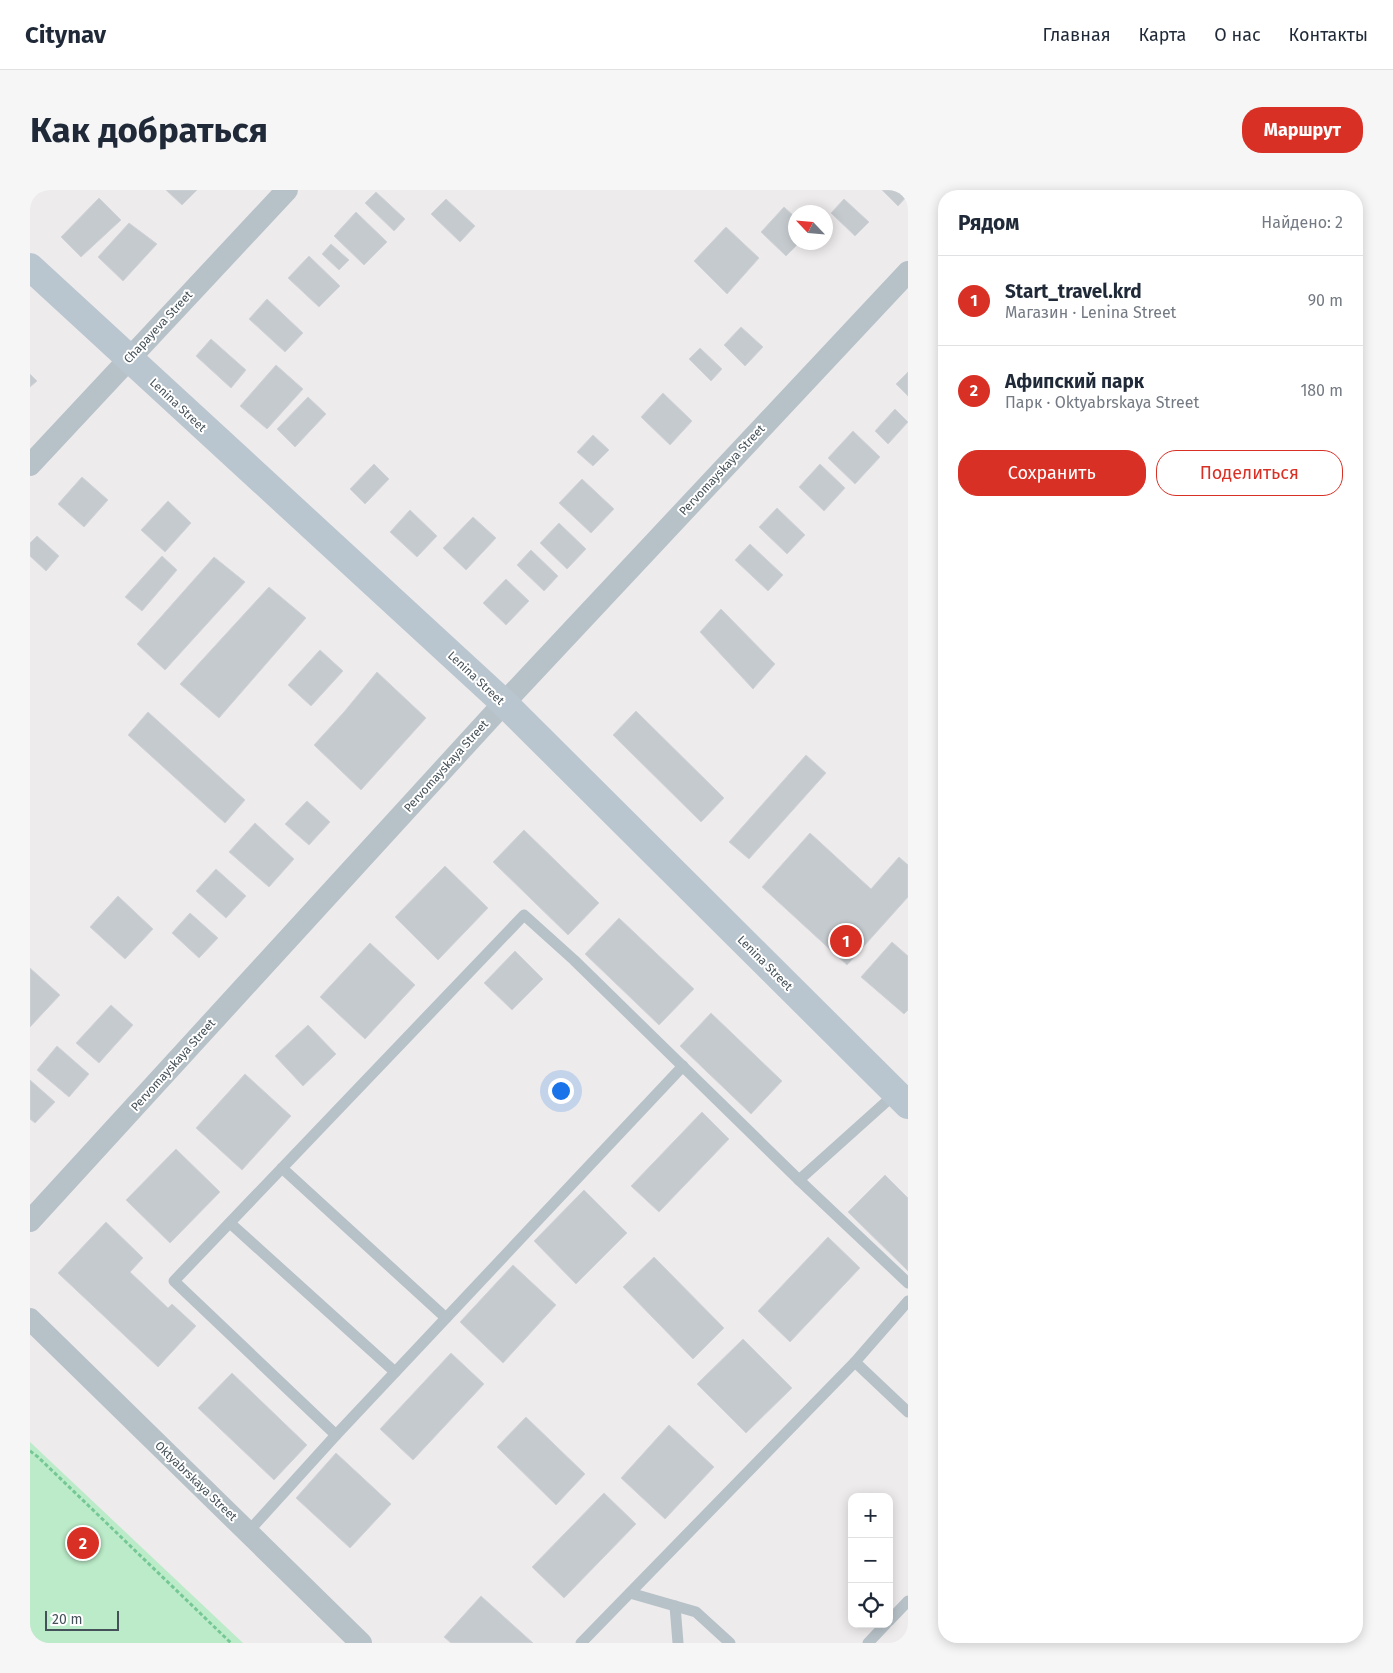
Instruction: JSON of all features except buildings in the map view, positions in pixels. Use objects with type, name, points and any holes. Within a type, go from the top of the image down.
[{"type":"street","name":"Chapayeva Street","points":[[30,465],[287,190]]},
{"type":"street","name":"Lenina Street","points":[[30,267],[504,704],[904,1092]]},
{"type":"street","name":"Pervomayskaya Street","points":[[30,1221],[504,704],[908,272]]},
{"type":"street","name":"Oktyabrskaya Street","points":[[30,1320],[362,1643]]},
{"type":"lane","points":[[336,1435],[174,1281],[524,916],[574,960],[799,1180],[908,1283]]},
{"type":"lane","points":[[248,1532],[336,1435],[682,1066]]},
{"type":"lane","points":[[799,1180],[904,1092]]},
{"type":"lane","points":[[282,1168],[446,1318]]},
{"type":"lane","points":[[230,1223],[395,1372]]},
{"type":"lane","points":[[581,1643],[855,1362],[908,1301]]},
{"type":"lane","points":[[855,1362],[908,1412]]},
{"type":"lane","points":[[630,1593],[696,1612],[730,1643]]},
{"type":"lane","points":[[893,1616],[908,1601]]},
{"type":"lane","points":[[675,1606],[678,1643]]},
{"type":"lane","points":[[868,1643],[882,1628]]},
{"type":"path","points":[[30,1451],[231,1643]]},
{"type":"green space","points":[[30,1442],[243,1643],[30,1643]]},
{"type":"place","name":"Start_travel.krd","points":[[846,941]]},
{"type":"place","name":"Афипский парк","points":[[83,1543]]}]
